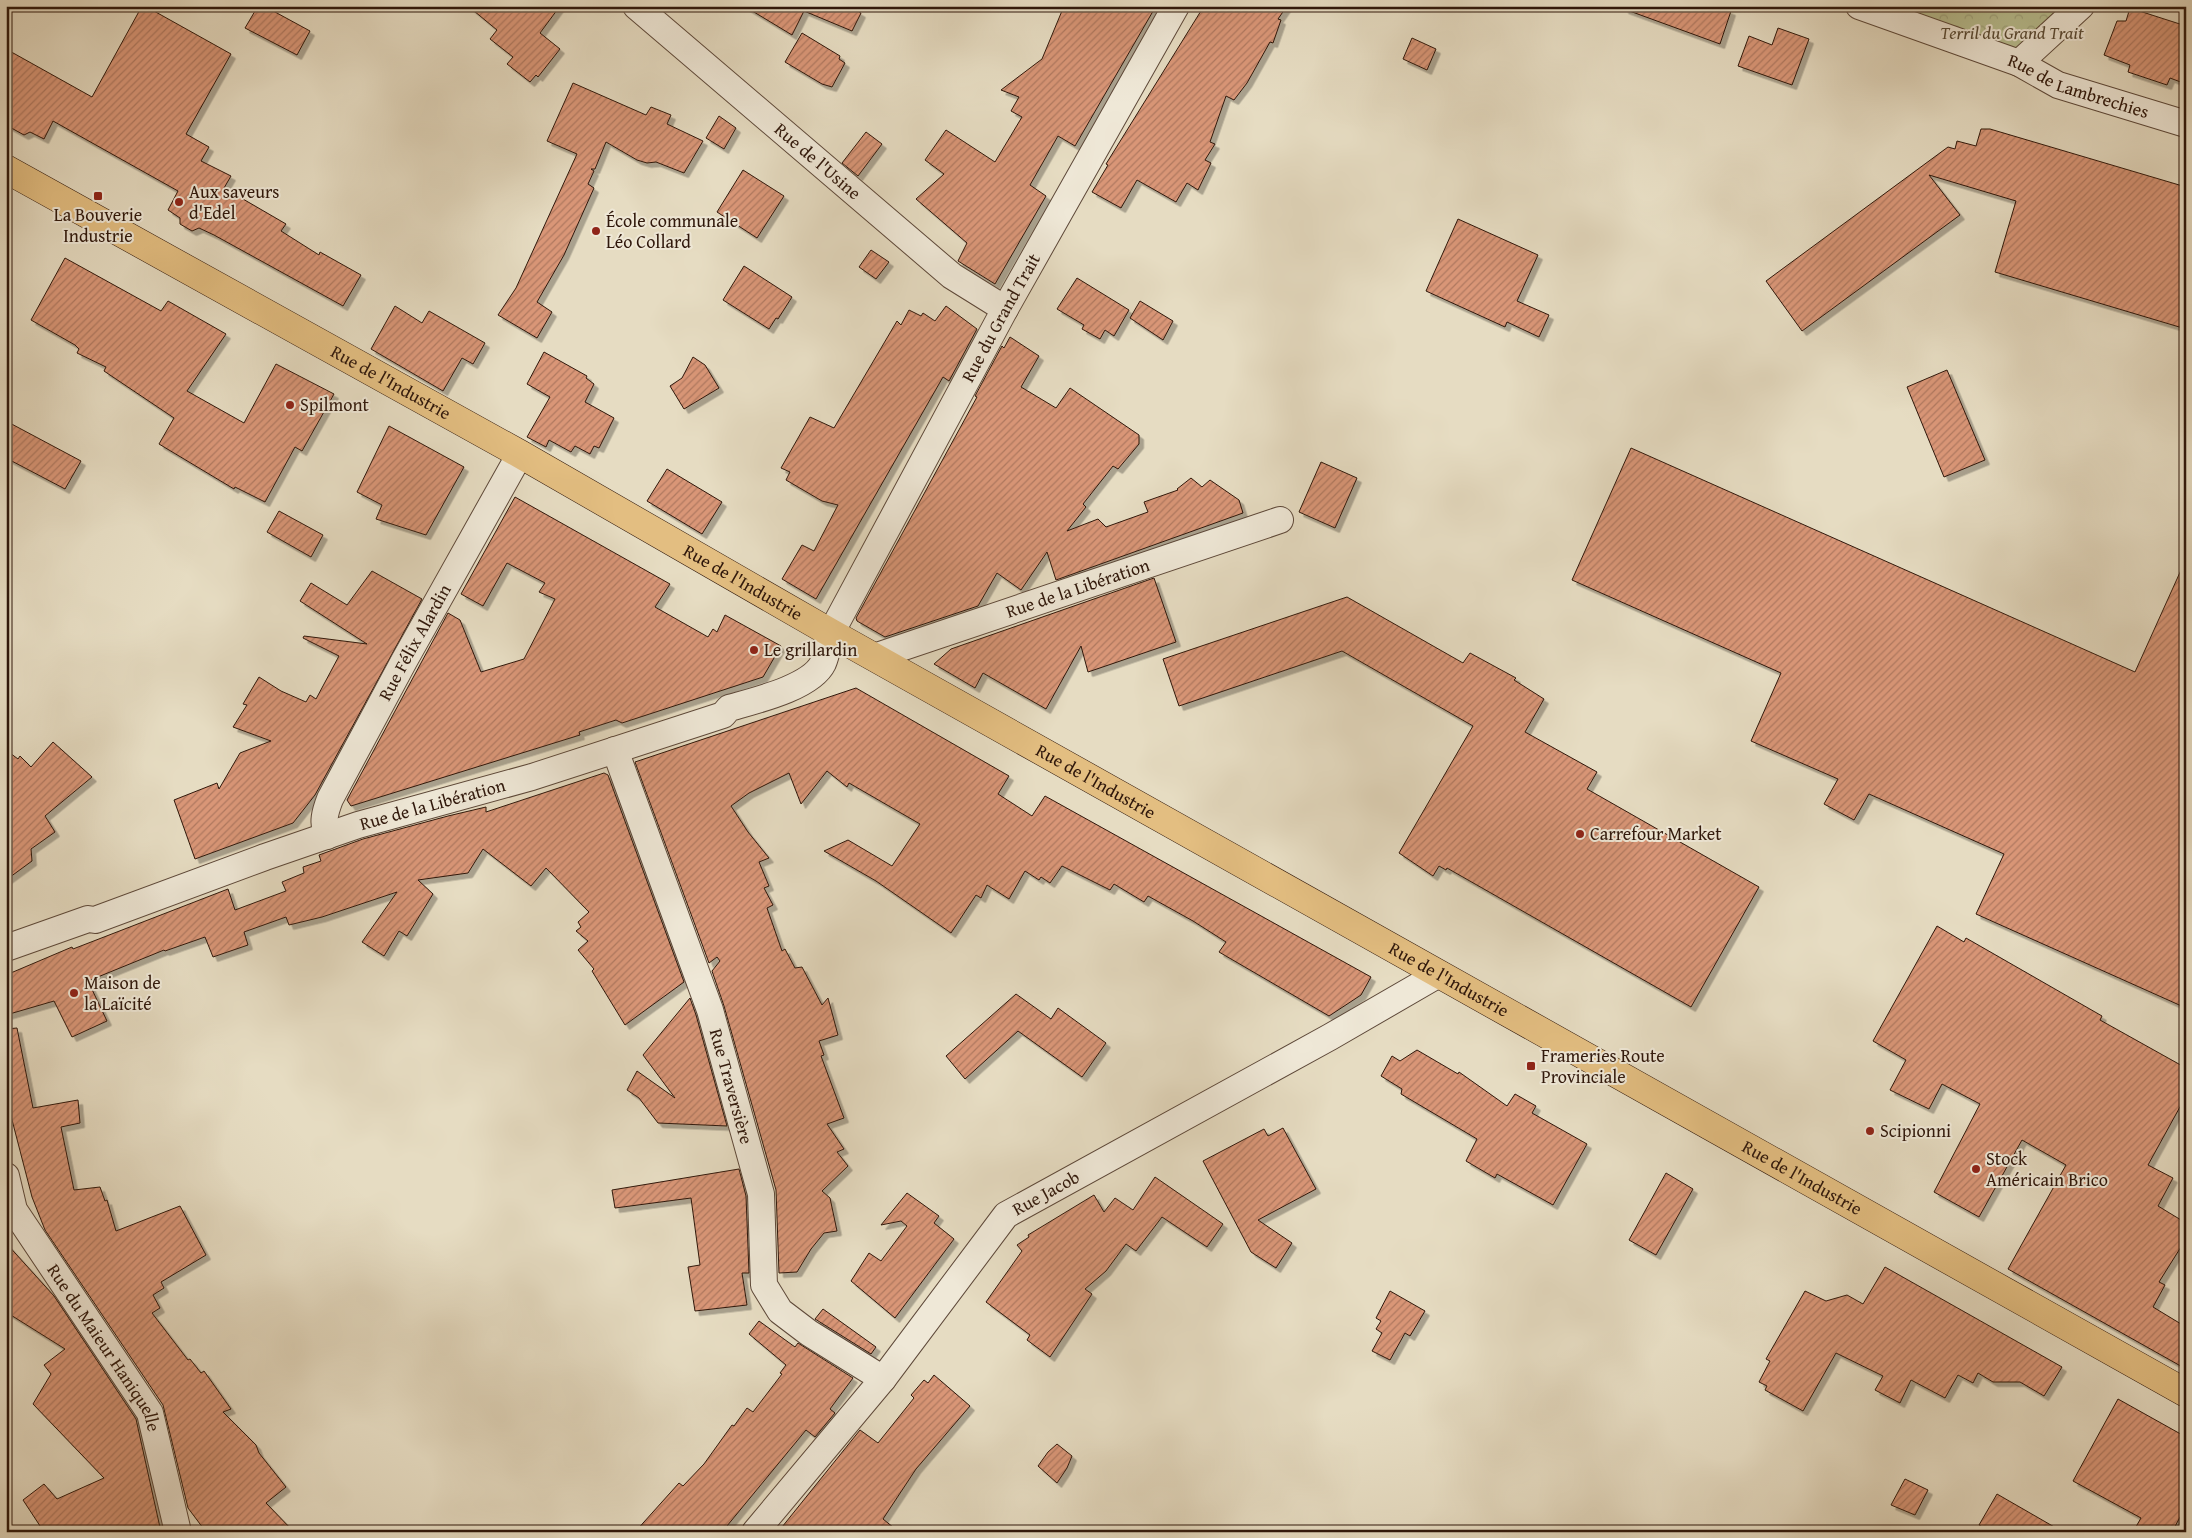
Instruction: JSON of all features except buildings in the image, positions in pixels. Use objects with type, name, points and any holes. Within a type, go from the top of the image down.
[{"type":"main road","name":"Rue de l'Industrie","points":[[6,169],[520,454],[831,633],[2186,1393]]},
{"type":"street","name":"Rue de l'Usine","points":[[636,6],[952,276],[1005,309]]},
{"type":"street","name":"Rue du Grand Trait","points":[[831,633],[1005,309],[1176,6]]},
{"type":"street","name":"Rue de Lambrechies","points":[[1859,6],[2019,63],[2058,85],[2186,124]]},
{"type":"street","points":[[2019,63],[2081,6]]},
{"type":"street","name":"Rue Félix Alardin","points":[[327,836],[324,827],[324,815],[330,799],[404,661],[520,454]]},
{"type":"street","name":"Rue de la Libération","points":[[874,657],[1280,520]]},
{"type":"street","name":"Rue de la Libération","points":[[6,948],[88,919],[96,920],[327,836],[396,814],[532,776],[723,715],[729,708],[800,684],[822,665],[831,633]]},
{"type":"street","name":"Rue Traversière","points":[[615,750],[710,1010],[760,1194],[764,1285],[780,1311],[810,1333],[883,1379]]},
{"type":"street","name":"Rue Jacob","points":[[755,1532],[883,1379],[1006,1215],[1330,1037],[1439,974]]},
{"type":"street","name":"Rue du Maieur Haniquelle","points":[[6,1176],[10,1210],[150,1413],[178,1532]]},
{"type":"green space","name":"Terril du Grand Trait","points":[[1854,6],[2081,6],[2019,63]]},
{"type":"place","name":"La Bouverie Industrie","points":[[98,196]]},
{"type":"place","name":"Aux saveurs d'Edel","points":[[179,202]]},
{"type":"place","name":"École communale Léo Collard","points":[[596,231]]},
{"type":"place","name":"Spilmont","points":[[290,405]]},
{"type":"place","name":"Le grillardin","points":[[754,650]]},
{"type":"place","name":"Carrefour Market","points":[[1580,834]]},
{"type":"place","name":"Maison de la Laïcité","points":[[74,993]]},
{"type":"place","name":"Frameries Route Provinciale","points":[[1531,1066]]},
{"type":"place","name":"Scipionni","points":[[1870,1131]]},
{"type":"place","name":"Stock Américain Brico","points":[[1976,1169]]}]
